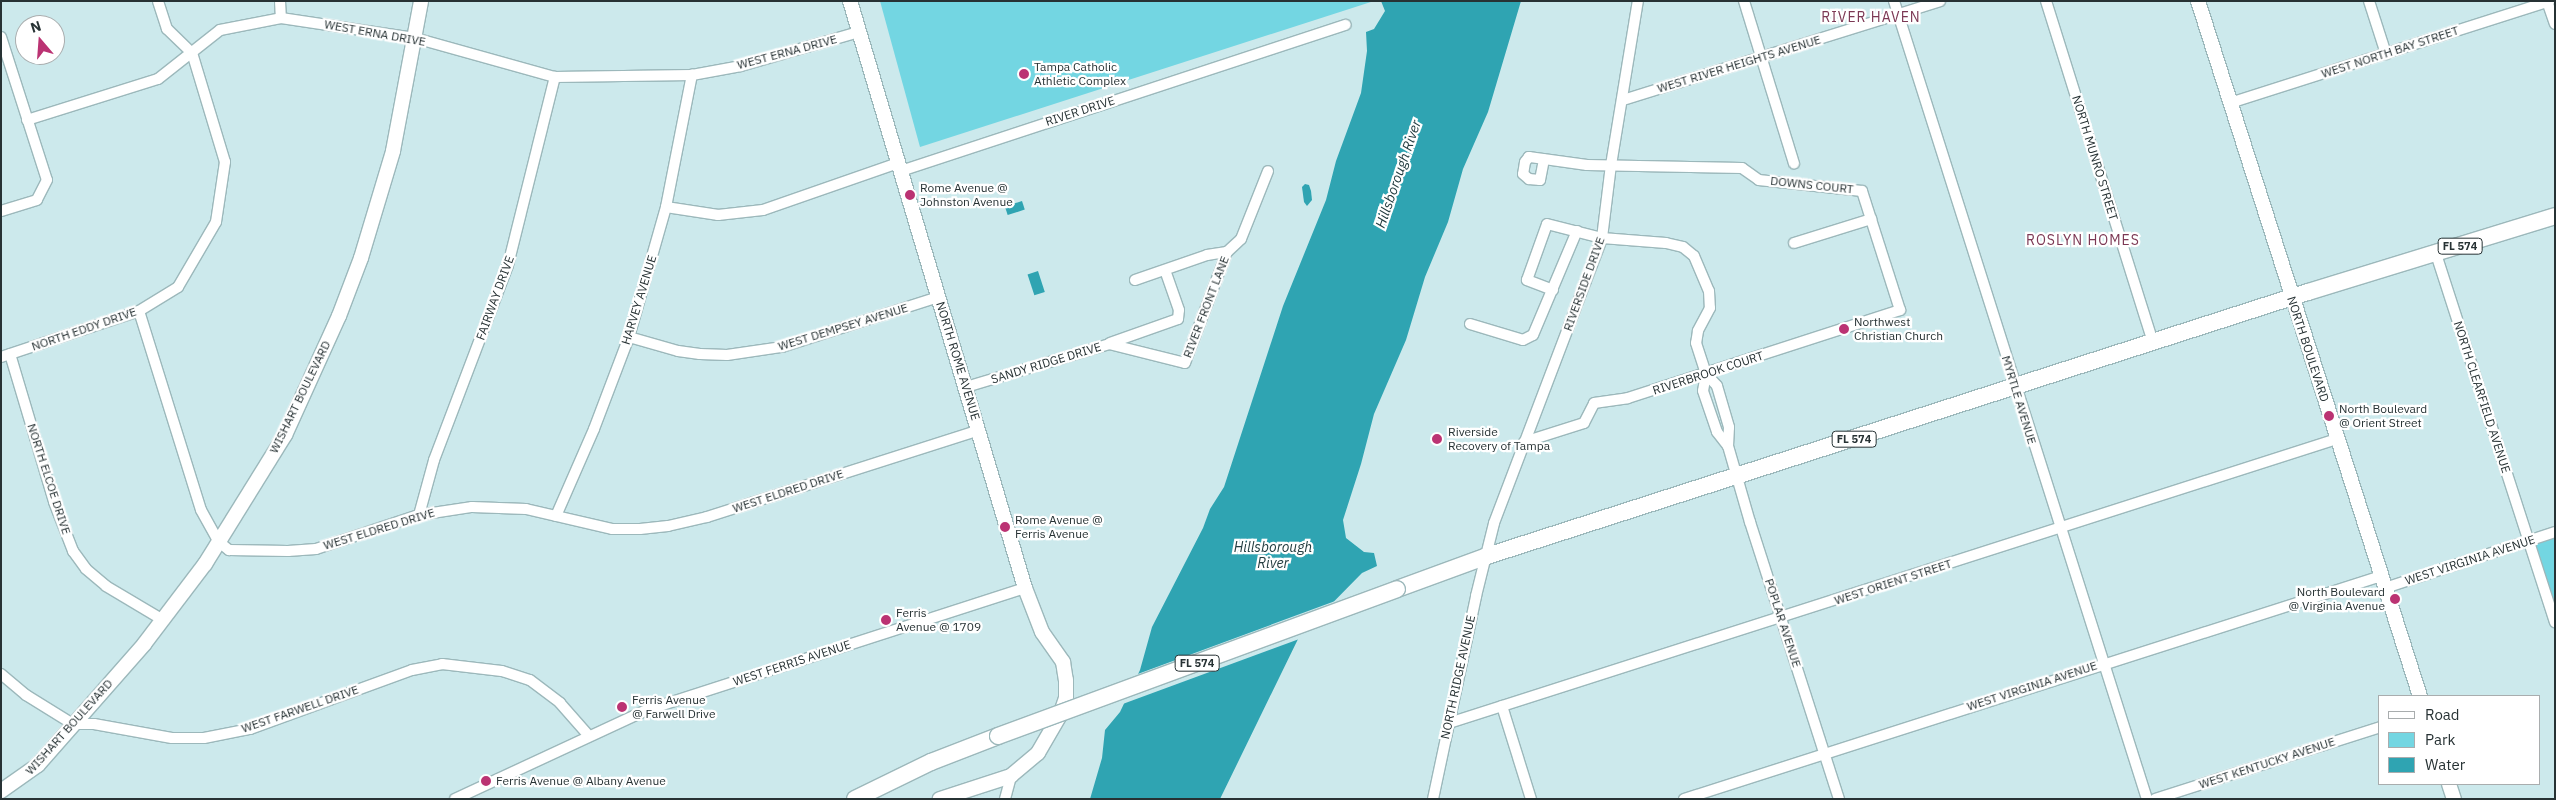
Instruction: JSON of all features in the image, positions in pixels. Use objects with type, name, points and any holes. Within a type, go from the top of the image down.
[{"type":"main road","name":"FL 574","points":[[855,799],[874,794],[931,762],[998,736],[1487,556],[2292,297],[2555,216]]},
{"type":"street","name":"NORTH EDDY DRIVE","points":[[6,356],[139,311],[178,288],[216,222],[224,162],[192,53],[167,29],[158,1]]},
{"type":"street","points":[[280,1],[281,18]]},
{"type":"street","name":"WISHART BOULEVARD","points":[[1,791],[22,779],[38,765],[163,620],[219,542],[284,434],[339,316],[360,258],[393,151],[421,1]]},
{"type":"street","name":"NORTH ROME AVENUE","points":[[850,1],[1025,588],[1038,625],[1063,662],[1066,698],[1060,715],[1038,753],[1011,776]]},
{"type":"street","name":"RIVERSIDE DRIVE","points":[[1487,556],[1494,523],[1602,238],[1611,165],[1638,1]]},
{"type":"street","points":[[1744,1],[1794,164]]},
{"type":"street","name":"MYRTLE AVENUE","points":[[1894,1],[2147,799]]},
{"type":"street","name":"WEST RIVER HEIGHTS AVENUE","points":[[1623,100],[1940,1]]},
{"type":"street","name":"NORTH MUNRO STREET","points":[[2046,1],[2153,343]]},
{"type":"street","name":"NORTH BOULEVARD","points":[[2198,1],[2420,695]]},
{"type":"street","points":[[2369,1],[2386,54]]},
{"type":"street","points":[[2548,1],[2555,24]]},
{"type":"street","name":"WEST NORTH BAY STREET","points":[[2230,103],[2548,1]]},
{"type":"street","name":"WEST ERNA DRIVE","points":[[27,120],[158,79],[220,30],[281,18],[415,38],[556,77],[692,75],[741,66],[859,32]]},
{"type":"street","name":"RIVER DRIVE","points":[[666,207],[718,215],[763,210],[1346,25]]},
{"type":"street","points":[[1,37],[46,180],[37,200],[1,211]]},
{"type":"street","name":"HARVEY AVENUE","points":[[556,516],[594,428],[629,337],[666,207],[692,75]]},
{"type":"street","name":"FAIRWAY DRIVE","points":[[419,515],[434,460],[508,265],[556,77]]},
{"type":"street","points":[[1544,159],[1611,165]]},
{"type":"street","name":"DOWNS COURT","points":[[1611,165],[1742,168],[1759,180],[1862,191],[1900,310]]},
{"type":"street","name":"RIVER FRONT LANE","points":[[1185,363],[1227,252],[1241,239],[1268,171]]},
{"type":"street","points":[[1794,243],[1871,219]]},
{"type":"street","name":"POPLAR AVENUE","points":[[1553,290],[1527,280],[1547,224],[1577,230],[1602,238],[1666,243],[1683,247],[1694,256],[1709,291],[1710,308],[1698,331],[1696,343],[1706,374],[1704,390],[1717,432],[1728,446],[1736,477],[1839,799]]},
{"type":"street","points":[[1470,324],[1523,340],[1533,335],[1577,230]]},
{"type":"street","points":[[1135,280],[1207,256],[1227,252]]},
{"type":"street","name":"NORTH CLEARFIELD AVENUE","points":[[2436,254],[2555,622]]},
{"type":"street","points":[[1109,344],[1178,319],[1179,310],[1165,270]]},
{"type":"street","name":"WEST DEMPSEY AVENUE","points":[[629,337],[700,354],[727,354],[782,347],[939,297]]},
{"type":"street","name":"RIVERBROOK COURT","points":[[1524,442],[1584,423],[1594,403],[1628,398],[1900,310]]},
{"type":"street","points":[[139,311],[201,510],[219,542]]},
{"type":"street","name":"SANDY RIDGE DRIVE","points":[[966,387],[1109,344],[1185,363]]},
{"type":"street","name":"NORTH ELCOE DRIVE","points":[[6,356],[54,502],[73,551],[86,569],[106,586],[163,620]]},
{"type":"street","name":"WEST ELDRED DRIVE","points":[[219,542],[228,550],[288,551],[316,549],[419,515],[455,508],[492,507],[526,510],[598,527],[627,530],[686,523],[979,430]]},
{"type":"street","name":"WEST ORIENT STREET","points":[[1448,723],[2337,439]]},
{"type":"street","name":"WEST VIRGINIA AVENUE","points":[[1684,799],[2103,663],[2555,532]]},
{"type":"street","name":"NORTH RIDGE AVENUE","points":[[1433,799],[1476,596],[1487,556]]},
{"type":"street","name":"WEST FERRIS AVENUE","points":[[461,798],[647,710],[1025,588]]},
{"type":"street","name":"WEST FARWELL DRIVE","points":[[73,724],[94,724],[172,738],[204,738],[250,729],[412,670],[442,664],[502,671],[530,680],[560,703],[589,736]]},
{"type":"street","points":[[1,674],[26,695],[73,724]]},
{"type":"street","points":[[1502,706],[1531,799]]},
{"type":"street","name":"WEST KENTUCKY AVENUE","points":[[2155,799],[2378,727]]},
{"type":"street","points":[[940,799],[1011,776]]},
{"type":"street","points":[[1005,799],[1011,776]]},
{"type":"street","points":[[2449,785],[2454,799]]},
{"type":"green space","name":"Tampa Catholic Athletic Complex","points":[[880,1],[1374,1],[920,147]]},
{"type":"green space","points":[[2555,535],[2555,611],[2535,544]]},
{"type":"water","name":"Hillsborough River","points":[[1381,1],[1521,1],[1488,112],[1463,169],[1448,222],[1425,277],[1406,340],[1374,414],[1361,464],[1343,520],[1346,538],[1364,552],[1374,553],[1377,566],[1362,573],[1299,637],[1220,799],[1090,799],[1102,758],[1105,730],[1120,712],[1140,670],[1152,627],[1203,528],[1210,509],[1224,487],[1283,306],[1326,200],[1336,161],[1361,93],[1367,51],[1366,32],[1374,29],[1385,11]]},
{"type":"water","points":[[1305,184],[1309,185],[1312,200],[1307,206],[1304,202],[1302,187]]},
{"type":"water","points":[[1022,201],[1025,210],[1008,215],[1005,207]]},
{"type":"water","points":[[1038,271],[1045,292],[1034,295],[1028,274]]},
{"type":"pier","points":[[1338,600],[1302,638],[1120,705],[1135,675]]},
{"type":"place","name":"Tampa Catholic Athletic Complex","points":[[1024,74]]},
{"type":"place","name":"Rome Avenue @ Johnston Avenue","points":[[910,195]]},
{"type":"place","name":"Northwest Christian Church","points":[[1844,329]]},
{"type":"place","name":"North Boulevard @ Orient Street","points":[[2329,416]]},
{"type":"place","name":"Riverside Recovery of Tampa","points":[[1437,439]]},
{"type":"place","name":"Rome Avenue @ Ferris Avenue","points":[[1005,527]]},
{"type":"place","name":"North Boulevard @ Virginia Avenue","points":[[2395,599]]},
{"type":"place","name":"Ferris Avenue @ 1709","points":[[886,620]]},
{"type":"place","name":"Ferris Avenue @ Farwell Drive","points":[[622,707]]},
{"type":"place","name":"Ferris Avenue @ Albany Avenue","points":[[486,781]]},
{"type":"district","name":"RIVER HAVEN","points":[[1871,17]]},
{"type":"district","name":"ROSLYN HOMES","points":[[2083,240]]}]
